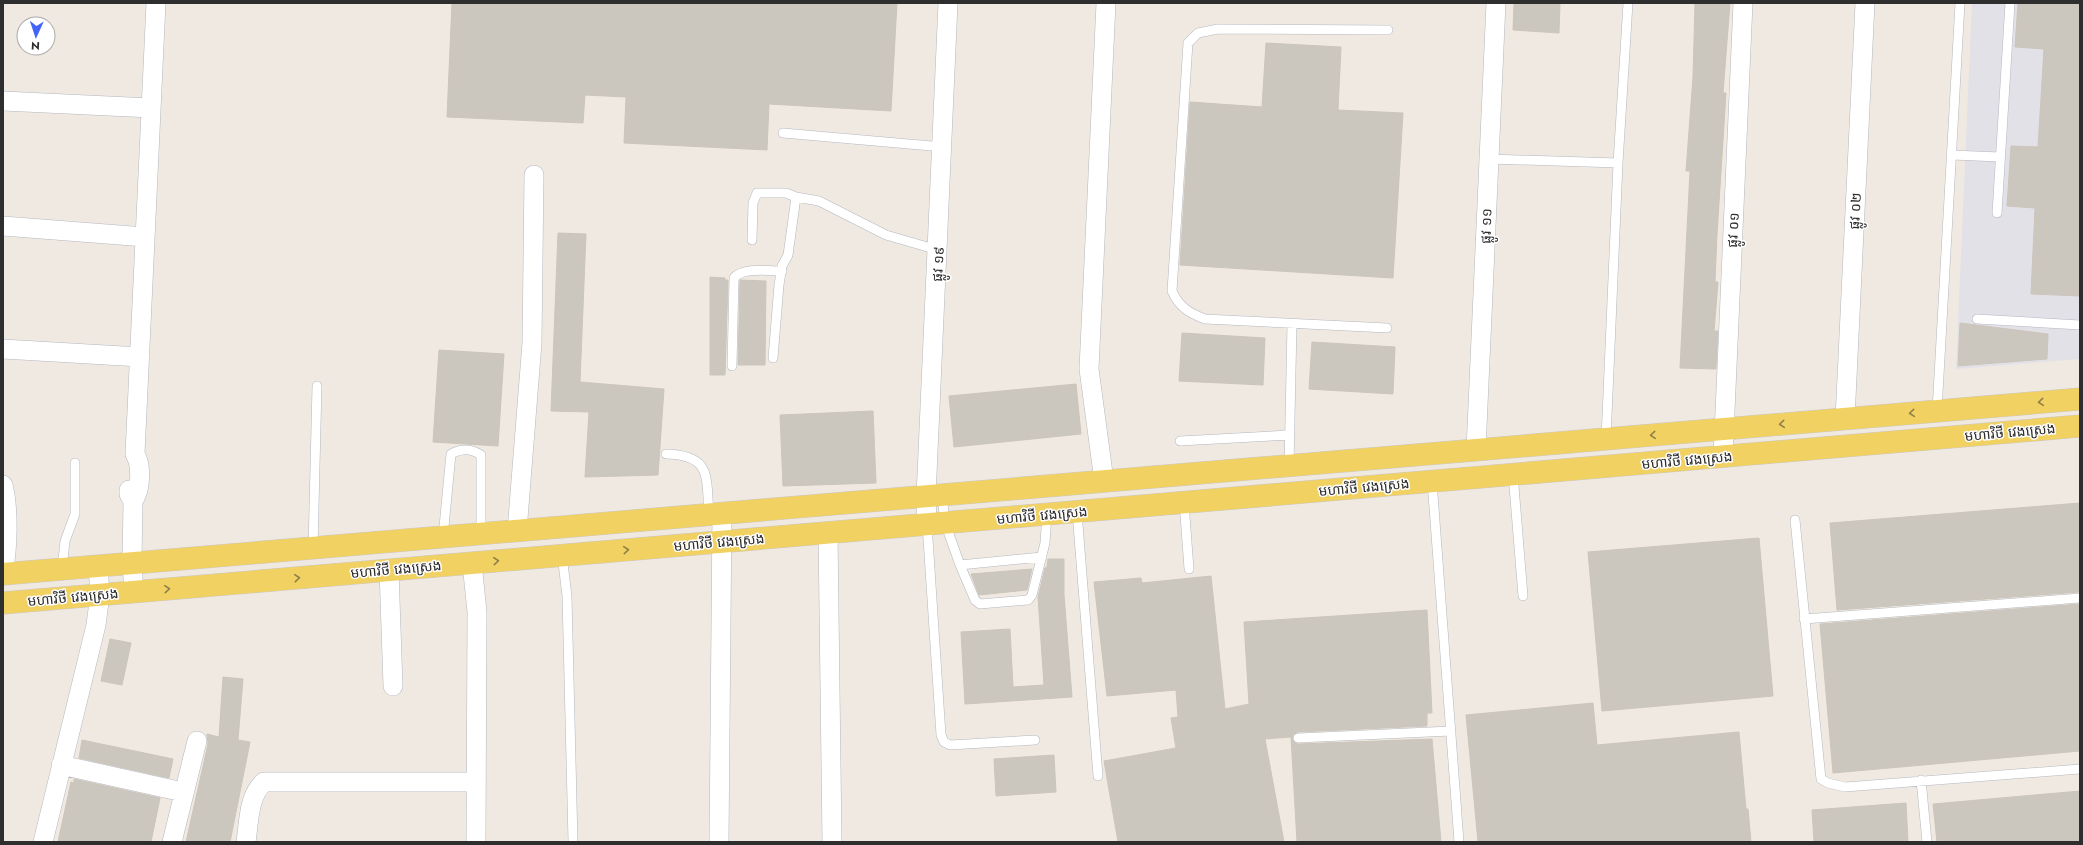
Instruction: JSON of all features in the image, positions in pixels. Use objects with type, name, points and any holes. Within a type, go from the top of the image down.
[{"type":"main road","name":"មហាវិថី វេងស្រេង","points":[[3,574],[2080,399]]},
{"type":"main road","name":"មហាវិថី វេងស្រេង","points":[[3,603],[2080,426]]},
{"type":"street","points":[[134,592],[132,564],[133,501],[138,494],[139,460],[135,454],[156,3]]},
{"type":"street","name":"ផ្លូវ ១៩","points":[[936,524],[934,496],[938,250],[948,3]]},
{"type":"street","points":[[1104,481],[1089,369],[1106,3]]},
{"type":"street","name":"ផ្លូវ ១១","points":[[1476,450],[1496,3]]},
{"type":"street","name":"ផ្លូវ ០១","points":[[1723,457],[1723,429],[1743,3]]},
{"type":"street","name":"ផ្លូវ ០២","points":[[1845,419],[1865,3]]},
{"type":"street","points":[[3,101],[151,108]]},
{"type":"street","points":[[517,531],[532,343],[534,175]]},
{"type":"street","points":[[3,226],[145,237]]},
{"type":"street","points":[[3,349],[140,357]]},
{"type":"street","points":[[3,485],[6,496],[6,559],[3,574]]},
{"type":"street","points":[[716,514],[722,542],[719,842]]},
{"type":"street","points":[[828,533],[832,842]]},
{"type":"street","points":[[472,563],[477,612],[476,842]]},
{"type":"street","points":[[43,842],[96,625],[100,594],[98,566]]},
{"type":"street","points":[[389,570],[393,686]]},
{"type":"street","points":[[172,842],[183,792],[197,741]]},
{"type":"street","points":[[61,765],[183,792]]},
{"type":"street","points":[[246,842],[253,796],[264,782],[476,782]]},
{"type":"lane","points":[[1606,439],[1618,163],[1628,3]]},
{"type":"lane","points":[[1937,411],[1960,3]]},
{"type":"lane","points":[[1997,213],[2010,3]]},
{"type":"lane","points":[[1387,328],[1205,319],[1188,313],[1178,302],[1172,291],[1188,43],[1198,33],[1218,29],[1388,30]]},
{"type":"lane","points":[[783,133],[943,147]]},
{"type":"lane","points":[[1952,155],[2000,157]]},
{"type":"lane","points":[[1489,159],[1618,163]]},
{"type":"lane","points":[[752,240],[753,203],[757,193],[786,193],[796,197],[819,201],[886,235],[938,250]]},
{"type":"lane","points":[[773,358],[779,285],[788,254],[796,197]]},
{"type":"lane","points":[[732,366],[734,278],[737,274],[744,272],[782,271]]},
{"type":"lane","points":[[1977,319],[2080,325]]},
{"type":"lane","points":[[1289,466],[1292,324]]},
{"type":"lane","points":[[313,548],[317,386]]},
{"type":"lane","points":[[1180,441],[1290,435]]},
{"type":"lane","points":[[442,537],[451,454],[458,450],[475,451],[481,455],[481,534]]},
{"type":"lane","points":[[666,454],[678,454],[692,458],[699,462],[706,478],[716,514]]},
{"type":"lane","points":[[62,569],[65,541],[75,514],[75,463]]},
{"type":"lane","points":[[1513,474],[1523,596]]},
{"type":"lane","points":[[1432,481],[1460,842]]},
{"type":"lane","points":[[1184,502],[1189,568]]},
{"type":"lane","points":[[1078,512],[1098,776]]},
{"type":"lane","points":[[936,524],[960,565],[975,600],[980,604],[1024,602],[1032,595],[1042,557],[1045,543],[1047,514]]},
{"type":"lane","points":[[1795,520],[1821,779],[1828,783],[1844,787],[1921,780],[2080,770]]},
{"type":"lane","points":[[936,524],[941,736],[944,742],[950,745],[1035,740]]},
{"type":"lane","points":[[562,555],[567,596],[573,842]]},
{"type":"lane","points":[[960,565],[1042,557]]},
{"type":"lane","points":[[1804,619],[2080,598]]},
{"type":"lane","points":[[1298,738],[1451,731]]},
{"type":"lane","points":[[1921,780],[1927,842]]},
{"type":"shaded area","points":[[1972,3],[2080,3],[2080,359],[1956,369]]},
{"type":"building","points":[[452,3],[897,3],[891,111],[769,104],[767,150],[624,143],[626,97],[585,95],[583,123],[447,117]]},
{"type":"building","points":[[1514,3],[1560,3],[1559,33],[1513,30]]},
{"type":"building","points":[[1695,3],[1730,3],[1723,93],[1726,93],[1715,282],[1718,282],[1714,331],[1718,331],[1716,369],[1680,368],[1690,171],[1686,171],[1693,77]]},
{"type":"building","points":[[2018,3],[2080,3],[2080,296],[2031,294],[2035,208],[2007,206],[2011,146],[2038,147],[2044,49],[2015,47]]},
{"type":"building","points":[[1266,43],[1341,47],[1338,110],[1403,113],[1393,278],[1180,265],[1190,102],[1262,107]]},
{"type":"building","points":[[558,233],[586,234],[580,382],[664,389],[658,475],[585,477],[589,412],[551,411]]},
{"type":"building","points":[[710,277],[725,278],[725,280],[728,280],[725,375],[710,375]]},
{"type":"building","points":[[740,280],[766,281],[765,365],[738,365]]},
{"type":"building","points":[[1960,323],[2048,334],[2047,359],[1958,366]]},
{"type":"building","points":[[1182,333],[1265,338],[1263,385],[1179,381]]},
{"type":"building","points":[[1312,342],[1395,347],[1393,394],[1309,389]]},
{"type":"building","points":[[439,350],[504,354],[498,446],[433,442]]},
{"type":"building","points":[[1076,384],[1081,434],[954,447],[949,396]]},
{"type":"building","points":[[873,411],[876,483],[783,486],[780,415]]},
{"type":"building","points":[[2080,503],[2080,592],[1837,610],[1830,523]]},
{"type":"building","points":[[1759,538],[1773,696],[1602,711],[1588,552]]},
{"type":"building","points":[[1048,559],[1064,559],[1064,595],[1072,697],[965,704],[961,632],[1010,629],[1013,687],[1044,685],[1038,597]]},
{"type":"building","points":[[1032,569],[1027,590],[979,595],[971,574]]},
{"type":"building","points":[[1211,576],[1225,709],[1249,704],[1244,622],[1427,610],[1432,713],[1427,713],[1427,726],[1298,732],[1293,735],[1292,739],[1298,744],[1432,739],[1441,842],[1297,842],[1291,737],[1265,739],[1284,842],[1118,842],[1104,761],[1176,748],[1171,718],[1178,717],[1176,690],[1107,696],[1094,582],[1141,578],[1142,583]]},
{"type":"building","points":[[2080,604],[2080,751],[1833,773],[1820,624]]},
{"type":"building","points":[[110,639],[131,643],[122,685],[101,681]]},
{"type":"building","points":[[223,677],[243,679],[238,740],[250,742],[230,842],[186,842],[208,744],[207,734],[219,737]]},
{"type":"building","points":[[1593,703],[1597,745],[1739,732],[1746,809],[1748,809],[1751,842],[1478,842],[1466,715]]},
{"type":"building","points":[[82,740],[173,759],[169,778],[79,758]]},
{"type":"building","points":[[1054,755],[1056,792],[996,796],[994,759]]},
{"type":"building","points":[[74,779],[160,798],[151,842],[58,842],[71,782],[74,783]]},
{"type":"building","points":[[2080,791],[2080,842],[1937,842],[1933,804]]},
{"type":"building","points":[[1906,803],[1908,842],[1814,842],[1812,810]]}]
